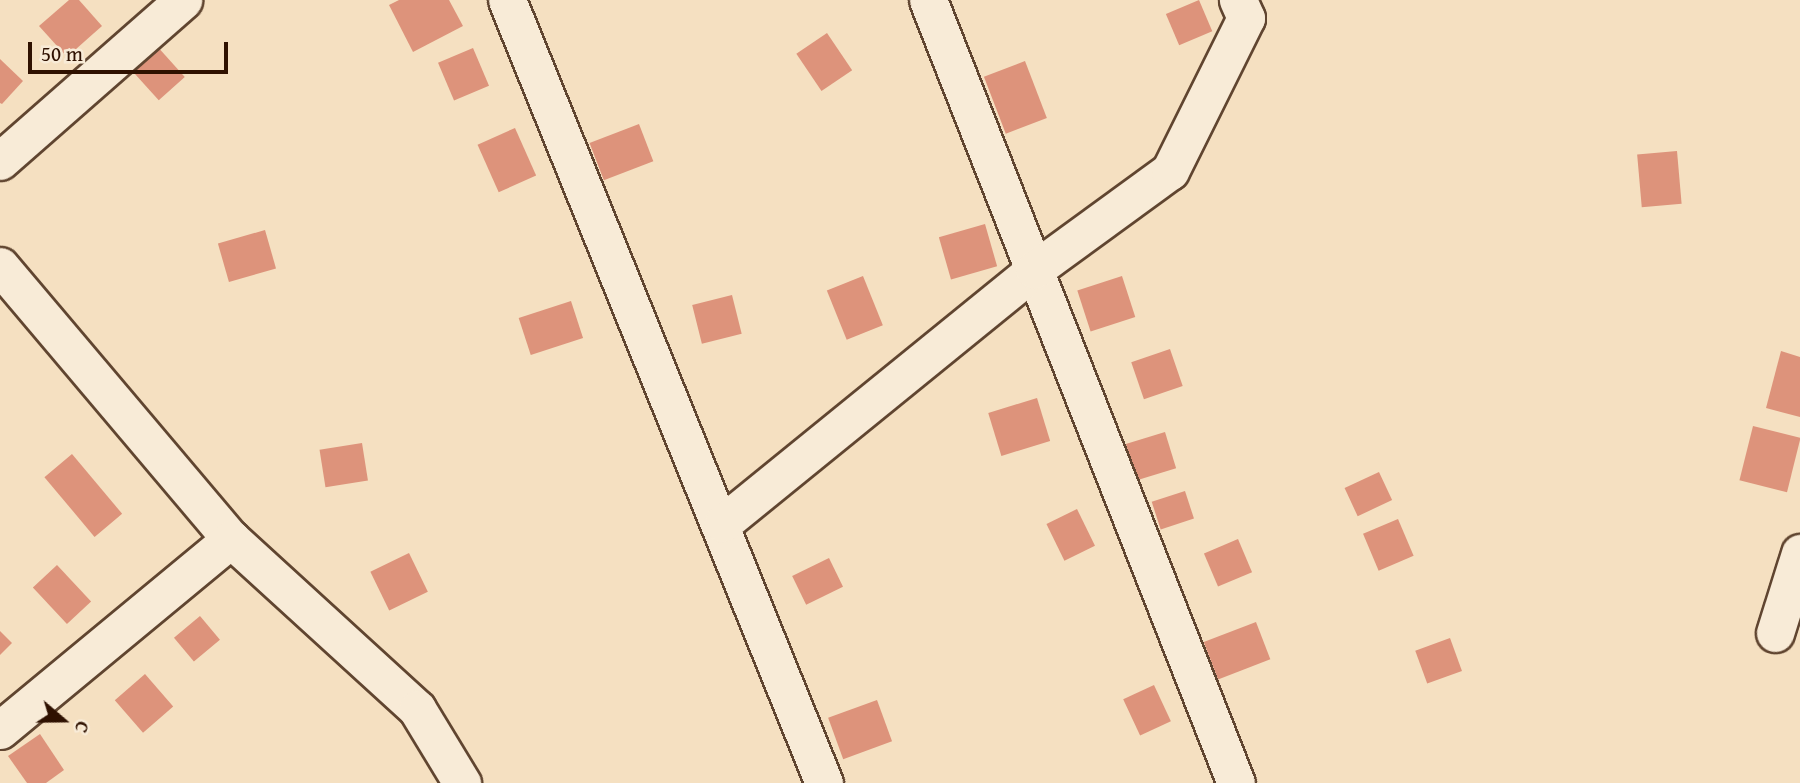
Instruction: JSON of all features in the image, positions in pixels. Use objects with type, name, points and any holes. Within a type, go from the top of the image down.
[{"type":"street","points":[[0,161],[183,0]]},
{"type":"street","points":[[507,0],[723,523],[824,783]]},
{"type":"street","points":[[928,0],[1236,783]]},
{"type":"street","points":[[723,523],[1034,270],[1170,171],[1246,18],[1238,0]]},
{"type":"street","points":[[0,266],[230,539],[417,709],[462,783]]},
{"type":"street","points":[[0,730],[230,539]]},
{"type":"street","points":[[1775,633],[1800,553]]},
{"type":"building","points":[[69,0],[79,0],[102,26],[67,57],[39,26]]},
{"type":"building","points":[[399,0],[449,0],[463,26],[413,52],[389,5]]},
{"type":"building","points":[[1199,0],[1212,31],[1179,45],[1166,14]]},
{"type":"building","points":[[827,33],[852,70],[821,91],[796,54]]},
{"type":"building","points":[[156,45],[185,77],[159,100],[130,68]]},
{"type":"building","points":[[473,48],[489,86],[454,101],[438,63]]},
{"type":"building","points":[[0,59],[23,81],[2,104],[0,103]]},
{"type":"building","points":[[1025,61],[1047,118],[1006,134],[984,77]]},
{"type":"building","points":[[639,124],[653,161],[604,180],[590,143]]},
{"type":"building","points":[[515,128],[536,176],[499,192],[478,145]]},
{"type":"building","points":[[1677,151],[1682,204],[1642,207],[1637,154]]},
{"type":"building","points":[[985,224],[997,266],[951,280],[939,237]]},
{"type":"building","points":[[265,230],[276,268],[229,282],[218,244]]},
{"type":"building","points":[[863,276],[883,325],[847,340],[827,291]]},
{"type":"building","points":[[1122,276],[1135,317],[1091,331],[1077,291]]},
{"type":"building","points":[[732,295],[742,334],[702,344],[692,305]]},
{"type":"building","points":[[571,301],[583,338],[531,355],[519,318]]},
{"type":"building","points":[[1170,349],[1183,386],[1144,399],[1131,362]]},
{"type":"building","points":[[1781,351],[1800,357],[1800,417],[1766,408]]},
{"type":"building","points":[[1037,398],[1050,441],[1001,456],[988,413]]},
{"type":"building","points":[[1753,426],[1800,438],[1787,492],[1739,480]]},
{"type":"building","points":[[1165,432],[1176,468],[1137,480],[1126,444]]},
{"type":"building","points":[[362,443],[368,481],[325,487],[320,450]]},
{"type":"building","points":[[72,454],[122,514],[95,537],[44,477]]},
{"type":"building","points":[[1379,472],[1392,500],[1358,516],[1345,488]]},
{"type":"building","points":[[1185,491],[1194,519],[1161,529],[1152,502]]},
{"type":"building","points":[[1077,509],[1095,546],[1064,561],[1046,524]]},
{"type":"building","points":[[1398,519],[1414,556],[1379,571],[1363,534]]},
{"type":"building","points":[[1238,539],[1252,572],[1218,587],[1204,553]]},
{"type":"building","points":[[409,553],[428,592],[389,610],[370,572]]},
{"type":"building","points":[[829,558],[843,587],[806,605],[792,576]]},
{"type":"building","points":[[57,565],[91,602],[67,624],[33,588]]},
{"type":"building","points":[[200,616],[220,640],[194,662],[174,638]]},
{"type":"building","points":[[1256,622],[1270,659],[1218,679],[1204,642]]},
{"type":"building","points":[[0,631],[12,643],[0,655]]},
{"type":"building","points":[[1450,638],[1462,671],[1427,684],[1415,651]]},
{"type":"building","points":[[145,674],[173,706],[143,733],[115,700]]},
{"type":"building","points":[[1154,685],[1171,721],[1140,736],[1123,699]]},
{"type":"building","points":[[877,700],[892,741],[843,759],[828,718]]},
{"type":"building","points":[[40,734],[64,770],[46,783],[27,783],[8,756]]}]
